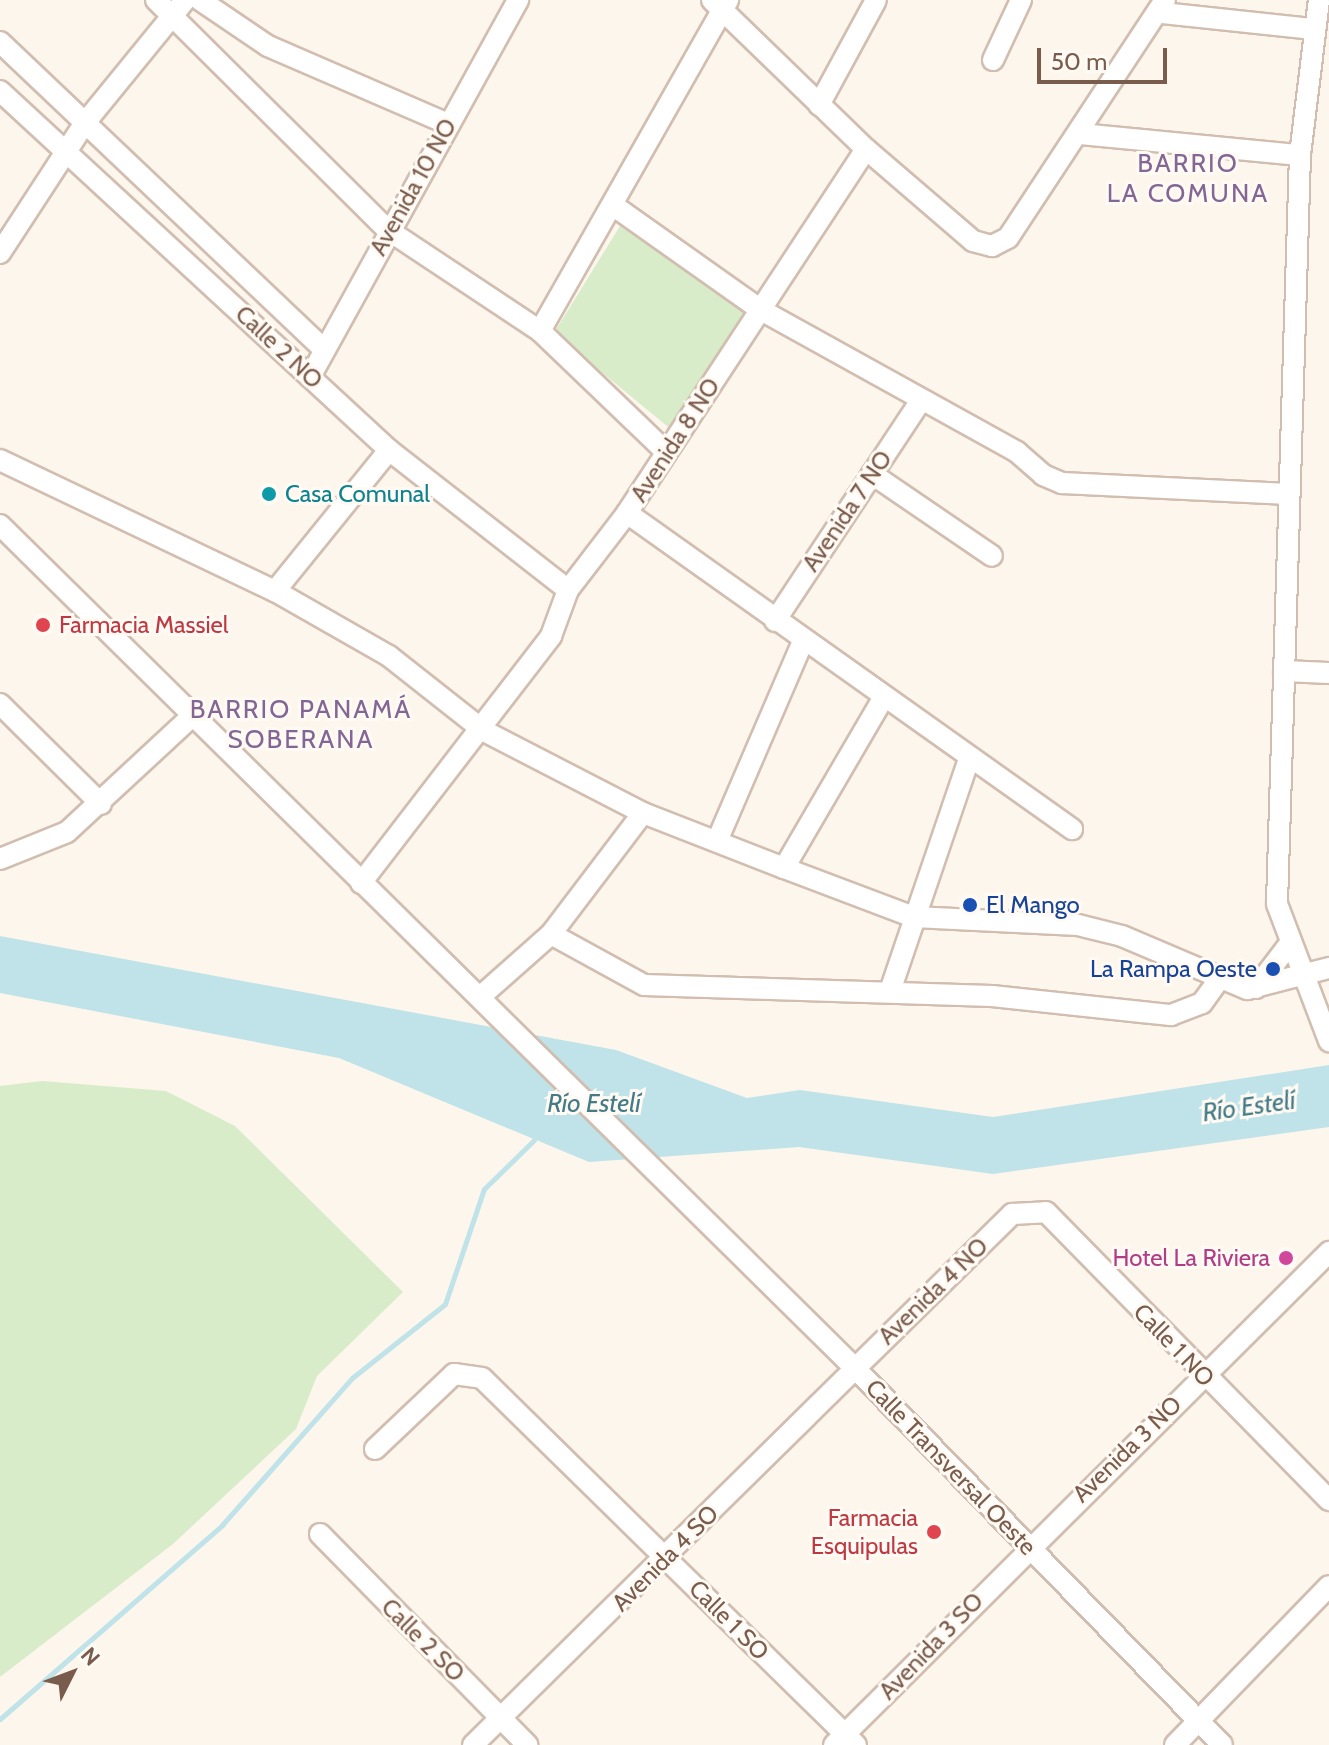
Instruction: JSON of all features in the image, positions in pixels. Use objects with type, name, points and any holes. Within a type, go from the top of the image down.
[{"type":"street","points":[[156,0],[388,230],[540,331],[666,452]]},
{"type":"street","points":[[0,253],[84,124],[175,18],[185,0]]},
{"type":"street","points":[[200,0],[268,46],[448,124]]},
{"type":"street","points":[[819,105],[876,0]]},
{"type":"street","points":[[993,60],[1021,0]]},
{"type":"street","points":[[1319,0],[1313,29],[1300,155],[1277,904],[1329,1041]]},
{"type":"street","name":"Avenida 10 NO","points":[[310,377],[513,2]]},
{"type":"street","points":[[540,331],[614,206],[721,3],[866,149],[973,241],[992,246],[1008,238],[1164,6],[1313,29]]},
{"type":"street","points":[[0,42],[323,349]]},
{"type":"street","name":"Calle 2 NO","points":[[0,91],[68,150],[389,450],[568,590]]},
{"type":"street","points":[[1080,134],[1300,155]]},
{"type":"street","name":"Avenida 8 NO","points":[[361,883],[484,731],[551,636],[568,590],[627,513],[866,149]]},
{"type":"street","points":[[614,206],[761,310],[1062,483],[1289,494]]},
{"type":"street","name":"Avenida 7 NO","points":[[775,621],[920,402]]},
{"type":"street","points":[[275,591],[389,450]]},
{"type":"street","points":[[0,460],[275,591],[389,656],[484,731],[643,813],[784,868],[914,917],[1078,925],[1122,936],[1218,981],[1256,988],[1302,971],[1329,968]]},
{"type":"street","points":[[872,474],[992,556]]},
{"type":"street","points":[[627,513],[969,759],[1072,829]]},
{"type":"street","points":[[0,525],[361,883]]},
{"type":"street","points":[[717,841],[803,641]]},
{"type":"street","points":[[1284,671],[1329,673]]},
{"type":"street","points":[[784,868],[884,697]]},
{"type":"street","points":[[0,704],[101,804]]},
{"type":"street","points":[[1,858],[67,832],[101,804],[191,717]]},
{"type":"street","points":[[890,991],[969,759]]},
{"type":"street","points":[[482,1000],[551,934],[643,813]]},
{"type":"street","name":"Calle Transversal Oeste","points":[[361,883],[855,1368],[1222,1745]]},
{"type":"street","points":[[551,934],[644,985],[890,991],[1171,1015],[1202,1003],[1218,981]]},
{"type":"street","points":[[1256,988],[1291,942]]},
{"type":"street","name":"Calle 1 NO","points":[[1012,1214],[1046,1212],[1203,1376],[1329,1500]]},
{"type":"street","name":"Avenida 4 NO","points":[[855,1368],[1012,1214]]},
{"type":"street","name":"Avenida 3 NO","points":[[1028,1546],[1329,1252]]},
{"type":"street","name":"Avenida 4 SO","points":[[473,1745],[666,1558],[855,1368]]},
{"type":"street","name":"Calle 1 SO","points":[[375,1449],[454,1374],[482,1378],[532,1431],[666,1558],[845,1741]]},
{"type":"street","name":"Calle 2 SO","points":[[320,1534],[527,1745]]},
{"type":"street","name":"Avenida 3 SO","points":[[845,1741],[1028,1546]]},
{"type":"street","points":[[1175,1745],[1329,1586]]},
{"type":"green space","points":[[620,226],[745,311],[673,431],[554,333]]},
{"type":"green space","points":[[42,1081],[166,1091],[235,1126],[403,1292],[317,1376],[296,1429],[173,1544],[0,1677],[0,1086]]},
{"type":"water","name":"Río Estelí","points":[[0,936],[616,1050],[747,1098],[800,1090],[993,1117],[1329,1065],[1329,1127],[993,1174],[799,1147],[589,1162],[339,1058],[0,993]]},
{"type":"waterway","points":[[0,1719],[222,1525],[352,1378],[445,1304],[484,1189],[534,1140]]},
{"type":"place","name":"Casa Comunal","points":[[269,494]]},
{"type":"place","name":"Farmacia Massiel","points":[[43,625]]},
{"type":"place","name":"El Mango","points":[[970,905]]},
{"type":"place","name":"La Rampa Oeste","points":[[1273,969]]},
{"type":"place","name":"Hotel La Riviera","points":[[1286,1258]]},
{"type":"place","name":"Farmacia Esquipulas","points":[[934,1532]]},
{"type":"district","name":"BARRIO LA COMUNA","points":[[1188,179]]},
{"type":"district","name":"BARRIO PANAMÁ SOBERANA","points":[[301,725]]}]
